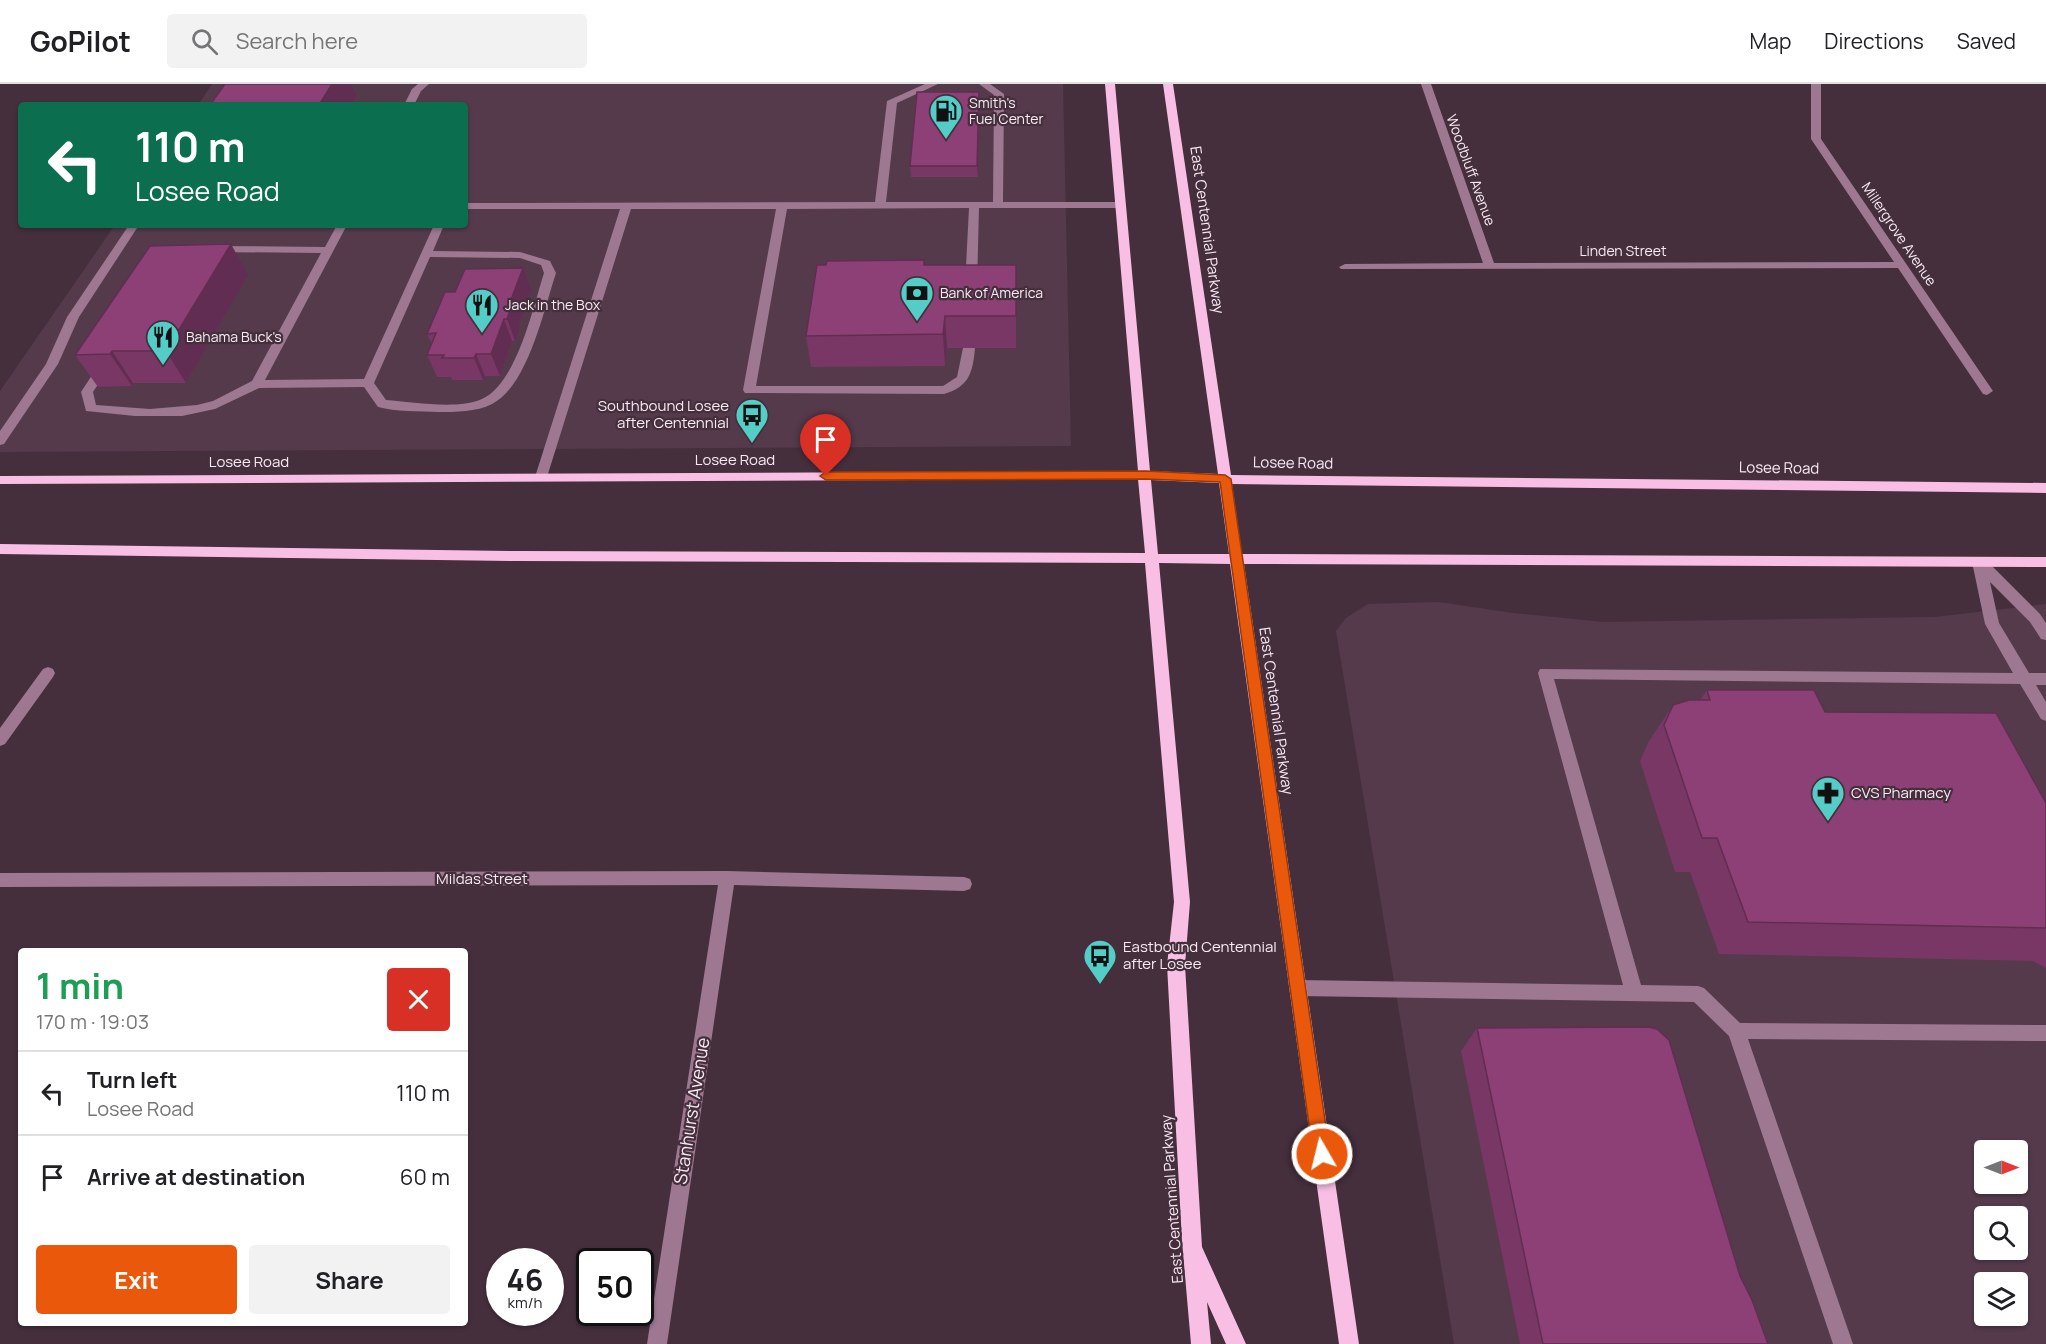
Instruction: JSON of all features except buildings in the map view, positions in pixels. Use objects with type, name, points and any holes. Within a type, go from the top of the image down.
[{"type":"main road","name":"East Centennial Parkway","points":[[1110,84],[1182,902],[1176,965],[1192,1241],[1201,1344]]},
{"type":"main road","name":"East Centennial Parkway","points":[[1168,84],[1349,1344]]},
{"type":"main road","name":"Losee Road","points":[[0,480],[1146,475],[1225,479],[2046,488]]},
{"type":"main road","points":[[0,549],[516,556],[2046,562]]},
{"type":"main road","points":[[1192,1241],[1236,1344]]},
{"type":"street","points":[[410,102],[417,89],[424,84]]},
{"type":"street","points":[[880,205],[892,101],[933,84]]},
{"type":"street","points":[[984,84],[999,94],[998,205]]},
{"type":"street","name":"Woodbluff Avenue","points":[[1426,84],[1490,267]]},
{"type":"street","name":"Millergrove Avenue","points":[[1816,84],[1816,139],[1987,391]]},
{"type":"street","points":[[541,477],[627,205]]},
{"type":"street","points":[[782,205],[749,390],[945,390],[957,386],[964,378],[969,348]]},
{"type":"street","points":[[970,297],[974,205]]},
{"type":"street","points":[[468,206],[1121,205]]},
{"type":"street","points":[[0,441],[52,364],[73,316],[132,228]]},
{"type":"street","points":[[257,384],[340,228]]},
{"type":"street","points":[[368,384],[438,228]]},
{"type":"street","points":[[204,251],[329,250]]},
{"type":"street","points":[[368,384],[382,404],[418,407],[476,405],[489,401],[504,389],[515,370],[550,273],[546,263],[520,255],[426,255]]},
{"type":"street","name":"Linden Street","points":[[1345,267],[1902,265]]},
{"type":"street","points":[[112,353],[87,392],[90,408],[120,411],[178,411],[209,406],[257,384],[368,384]]},
{"type":"street","points":[[1979,562],[2036,618],[2046,635]]},
{"type":"street","points":[[1979,562],[1992,624],[2046,715]]},
{"type":"street","points":[[0,740],[48,673]]},
{"type":"street","points":[[1634,992],[1545,673],[2046,679]]},
{"type":"street","name":"Mildas Street","points":[[0,880],[727,878],[964,884]]},
{"type":"street","name":"Stanhurst Avenue","points":[[657,1344],[727,878]]},
{"type":"street","points":[[1298,988],[1698,994],[1736,1032],[1843,1344]]},
{"type":"street","points":[[1736,1032],[2046,1033]]},
{"type":"shaded area","points":[[212,84],[1063,84],[1071,446],[0,452],[0,391],[113,228],[468,228],[468,102],[200,102]]},
{"type":"shaded area","points":[[1439,602],[1513,613],[1604,622],[1934,617],[2046,604],[2046,1344],[1454,1344],[1336,631],[1346,618],[1368,604]]},
{"type":"place","name":"Smith's Fuel Center","points":[[946,140]]},
{"type":"place","name":"Bank of America","points":[[917,322]]},
{"type":"place","name":"Jack in the Box","points":[[482,334]]},
{"type":"place","name":"Bahama Buck's","points":[[163,366]]},
{"type":"place","name":"Southbound Losee after Centennial","points":[[752,444]]},
{"type":"place","name":"CVS Pharmacy","points":[[1828,822]]},
{"type":"place","name":"Eastbound Centennial after Losee","points":[[1100,985]]},
{"type":"route","points":[[826,476],[1146,475],[1225,479],[1322,1154]]}]
